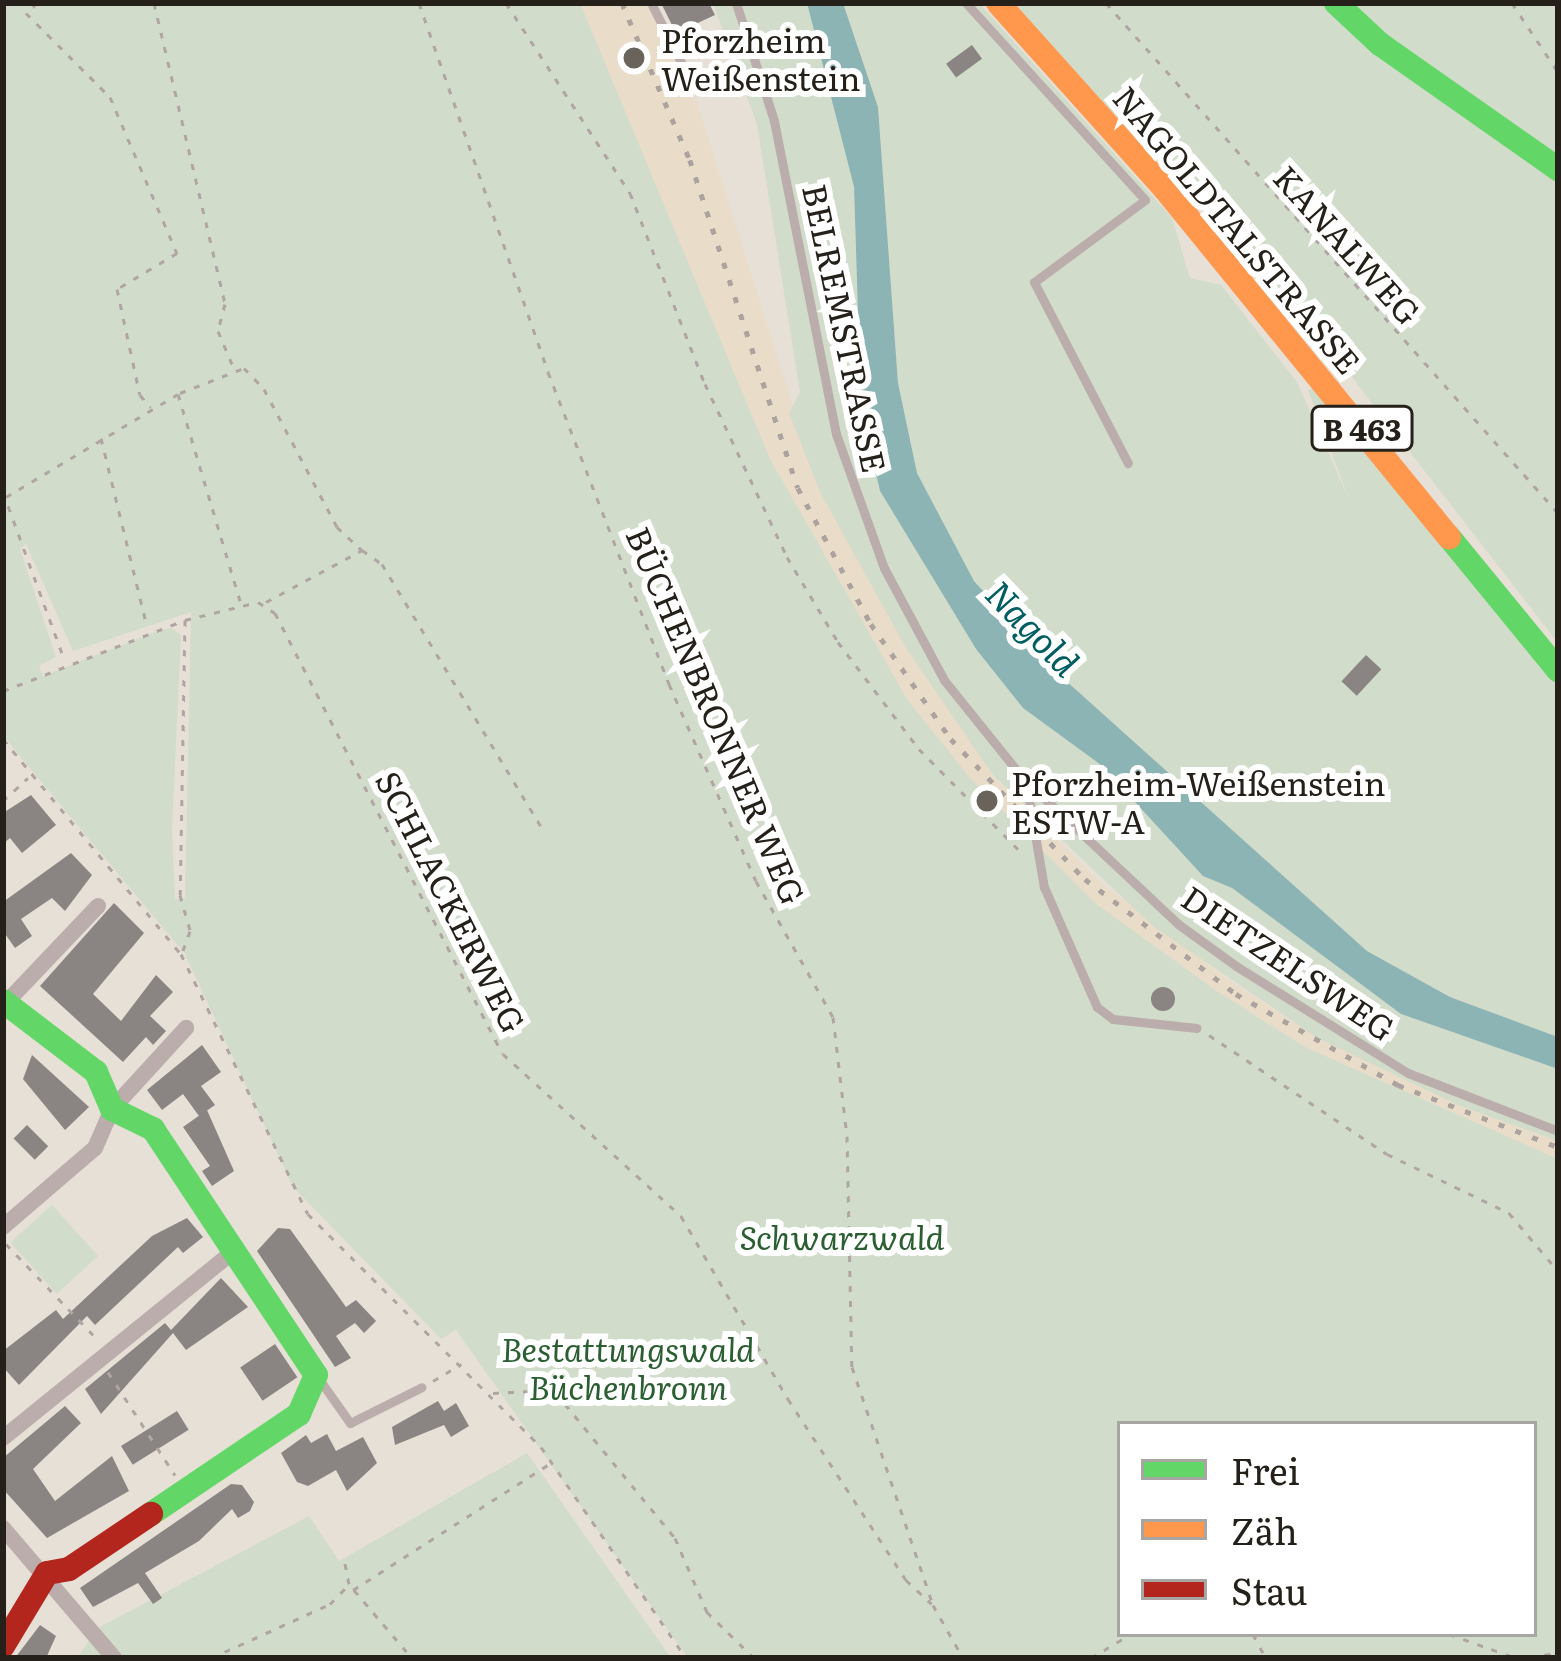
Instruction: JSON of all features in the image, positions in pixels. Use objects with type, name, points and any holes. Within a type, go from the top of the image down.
[{"type":"street","name":"NAGOLDTALSTRASSE","points":[[998,3],[1164,188],[1558,670]]},
{"type":"street","points":[[1336,3],[1380,44],[1558,169]]},
{"type":"street","points":[[3,1646],[47,1573],[69,1568],[298,1414],[316,1375],[153,1129],[112,1109],[96,1072],[4,1003],[98,907]]},
{"type":"street","points":[[3,1227],[95,1148],[112,1109],[186,1028]]},
{"type":"street","points":[[3,1438],[236,1249]]},
{"type":"street","points":[[3,1528],[47,1573],[114,1658]]},
{"type":"lane","points":[[651,3],[690,80]]},
{"type":"lane","name":"BELREMSTRASSE","points":[[736,3],[770,104],[824,384],[856,498],[944,680],[1026,782],[1042,870],[1104,1014],[1197,1028]]},
{"type":"lane","points":[[966,3],[1144,200],[1034,282],[1128,463]]},
{"type":"lane","name":"DIETZELSWEG","points":[[1026,782],[1178,924],[1236,966],[1408,1072],[1558,1131]]},
{"type":"lane","points":[[316,1375],[350,1423],[422,1387]]},
{"type":"path","points":[[37,3],[26,13],[110,97],[176,253],[117,289],[140,395],[150,407]]},
{"type":"path","points":[[154,3],[225,304],[218,331],[235,371]]},
{"type":"path","name":"BÜCHENBRONNER WEG","points":[[418,3],[548,372],[669,684],[756,881],[833,1017],[847,1136],[851,1367],[933,1605],[963,1658]]},
{"type":"path","points":[[506,3],[630,193],[705,384],[787,557],[838,642],[919,748],[1042,870]]},
{"type":"path","name":"KANALWEG","points":[[1106,3],[1558,513]]},
{"type":"path","points":[[1512,3],[1558,72]]},
{"type":"path","points":[[65,661],[5,495],[150,407],[244,368],[264,388],[337,527],[382,564],[433,638],[542,828]]},
{"type":"path","points":[[178,394],[242,605]]},
{"type":"path","points":[[100,436],[148,630]]},
{"type":"path","points":[[3,691],[65,661],[148,630],[264,603],[362,550]]},
{"type":"path","name":"SCHLACKERWEG","points":[[264,603],[308,670],[503,1054],[681,1216],[788,1399],[906,1580],[933,1605]]},
{"type":"path","points":[[181,954],[190,931],[180,895],[185,620]]},
{"type":"path","points":[[3,740],[181,954],[308,1214],[463,1364],[552,1463],[686,1658]]},
{"type":"path","points":[[3,801],[31,775]]},
{"type":"path","points":[[1197,1028],[1340,1126],[1509,1214],[1539,1241],[1558,1271]]},
{"type":"path","points":[[3,1241],[104,1355],[186,1491]]},
{"type":"path","points":[[422,1387],[463,1364]]},
{"type":"path","points":[[491,1394],[527,1391],[565,1404],[675,1538],[707,1612],[754,1658]]},
{"type":"path","points":[[211,1658],[330,1604],[552,1463]]},
{"type":"path","points":[[344,1558],[351,1587],[412,1658]]},
{"type":"path","points":[[1091,1658],[1126,1637]]},
{"type":"path","points":[[1457,1637],[1516,1658]]},
{"type":"path","points":[[1530,1658],[1558,1652]]},
{"type":"shaded area","points":[[580,3],[646,3],[697,102],[820,492],[993,776],[1100,882],[1227,979],[1316,1037],[1460,1106],[1558,1141],[1558,1159],[1307,1048],[1218,992],[1095,903],[971,779],[907,699],[770,459]]},
{"type":"green space","name":"Schwarzwald","points":[[3,3],[580,3],[770,459],[907,699],[971,779],[1095,903],[1218,992],[1307,1048],[1558,1159],[1558,1658],[688,1658],[456,1330],[441,1339],[293,1187],[185,954],[3,736]],"holes":[[[26,544],[73,651],[191,612],[185,898],[175,899],[172,830],[181,635],[171,628],[155,632],[43,676],[39,666],[56,657],[20,549]]]},
{"type":"green space","points":[[713,3],[807,3],[854,187],[861,409],[880,491],[976,649],[1023,708],[1101,765],[1204,876],[1232,888],[1401,1014],[1558,1069],[1558,1141],[1460,1106],[1316,1037],[1154,927],[993,775],[906,648],[820,492],[789,413],[800,392],[757,124]]},
{"type":"green space","points":[[843,3],[979,3],[1172,218],[1190,278],[1221,285],[1297,382],[1349,499],[1308,390],[1316,388],[1558,685],[1558,1037],[1450,997],[1367,951],[1064,679],[974,581],[917,473],[898,383],[878,107]]},
{"type":"green space","points":[[1010,3],[1558,3],[1558,643],[1334,354]]},
{"type":"green space","points":[[52,1205],[98,1256],[57,1294],[10,1242]]},
{"type":"green space","points":[[527,1453],[671,1658],[77,1658],[98,1628],[309,1516],[339,1561]]},
{"type":"water","points":[[807,3],[843,3],[878,107],[898,383],[917,473],[974,581],[1064,679],[1367,951],[1450,997],[1558,1037],[1558,1069],[1401,1014],[1232,888],[1203,876],[1101,765],[1023,708],[976,649],[880,491],[861,409],[854,187]]},
{"type":"building","points":[[661,3],[709,3],[715,15],[676,33]]},
{"type":"building","points":[[972,45],[982,59],[956,78],[946,64]]},
{"type":"building","points":[[1366,655],[1381,669],[1357,696],[1341,681]]},
{"type":"building","points":[[31,795],[56,825],[22,853],[10,838],[3,844],[3,813]]},
{"type":"building","points":[[71,853],[92,875],[65,911],[52,898],[21,919],[32,936],[15,948],[3,931],[3,902]]},
{"type":"building","points":[[114,903],[144,933],[93,994],[121,1021],[156,975],[173,992],[150,1016],[166,1031],[153,1045],[146,1037],[123,1062],[40,986]]},
{"type":"building","points":[[1163,987],[1172,990],[1172,1008],[1163,1011],[1154,1008],[1151,999],[1154,990]]},
{"type":"building","points":[[202,1045],[221,1072],[201,1086],[215,1105],[199,1116],[183,1094],[162,1110],[147,1090]]},
{"type":"building","points":[[32,1055],[89,1107],[65,1130],[23,1079]]},
{"type":"building","points":[[207,1110],[234,1171],[212,1186],[202,1171],[210,1166],[183,1127]]},
{"type":"building","points":[[27,1125],[48,1146],[35,1160],[14,1138]]},
{"type":"building","points":[[187,1218],[203,1237],[183,1253],[178,1247],[95,1325],[87,1316],[19,1385],[3,1367],[3,1351],[56,1310],[63,1319],[152,1236]]},
{"type":"building","points":[[278,1228],[290,1229],[346,1307],[356,1300],[376,1321],[364,1333],[355,1323],[336,1336],[351,1358],[335,1367],[257,1251]]},
{"type":"building","points":[[221,1278],[248,1307],[186,1350],[173,1333],[101,1414],[85,1389],[165,1323],[171,1330]]},
{"type":"building","points":[[275,1344],[297,1377],[263,1401],[240,1367]]},
{"type":"building","points":[[438,1401],[444,1411],[456,1403],[469,1426],[451,1437],[444,1425],[395,1445],[392,1427]]},
{"type":"building","points":[[65,1406],[81,1423],[33,1469],[55,1501],[112,1456],[129,1491],[47,1538],[3,1489],[3,1458]]},
{"type":"building","points":[[177,1411],[189,1430],[133,1465],[121,1446]]},
{"type":"building","points":[[327,1434],[336,1451],[363,1437],[377,1463],[347,1491],[336,1470],[308,1486],[297,1482],[281,1453],[306,1435],[311,1443]]},
{"type":"building","points":[[231,1484],[242,1485],[254,1502],[250,1511],[238,1518],[232,1509],[199,1541],[145,1573],[162,1598],[153,1604],[138,1583],[93,1607],[80,1588]]},
{"type":"building","points":[[40,1625],[56,1636],[46,1658],[15,1658]]},
{"type":"railway","points":[[622,3],[690,160],[798,488],[871,624],[951,739],[1085,879],[1236,994],[1398,1085],[1558,1147]]},
{"type":"traffic: fast","points":[[1336,3],[1380,44],[1558,169]]},
{"type":"traffic: fast","points":[[1449,537],[1558,670]]},
{"type":"traffic: fast","points":[[3,1001],[96,1072],[112,1109],[153,1129],[316,1375],[299,1414],[151,1514]]},
{"type":"traffic: slow","points":[[998,3],[1164,188],[1449,537]]},
{"type":"traffic: jam","points":[[3,1646],[47,1573],[69,1569],[151,1514]]},
{"type":"place","name":"Pforzheim Weißenstein","points":[[634,58]]},
{"type":"place","name":"Pforzheim-Weißenstein ESTW-A","points":[[987,801]]},
{"type":"water label","name":"Nagold","points":[[1034,627]]},
{"type":"park label","name":"Bestattungswald Büchenbronn","points":[[628,1367]]}]
